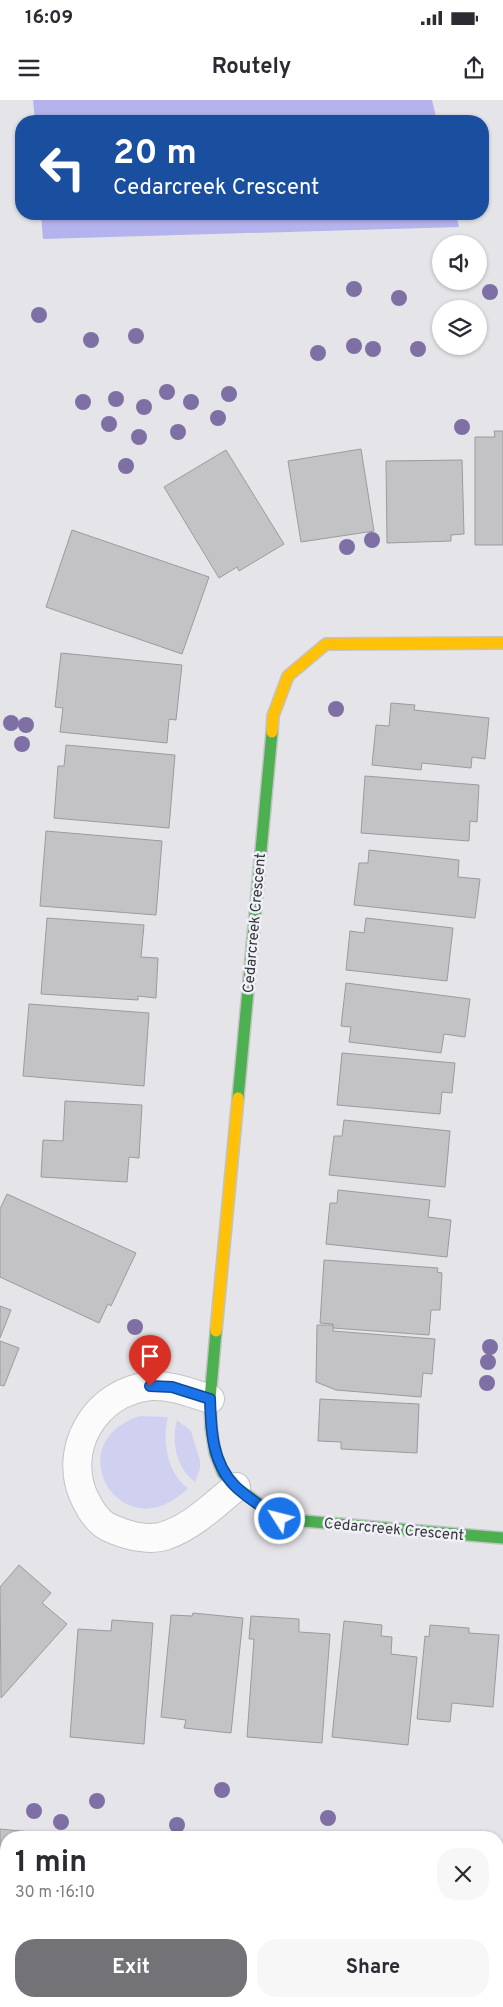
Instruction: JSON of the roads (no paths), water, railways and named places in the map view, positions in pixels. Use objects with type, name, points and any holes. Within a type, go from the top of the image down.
[{"type":"street","name":"Cedarcreek Crescent","points":[[503,643],[326,644],[288,676],[273,716],[210,1399],[211,1428],[215,1453],[224,1472],[236,1487],[280,1519],[503,1538]]},
{"type":"street","points":[[210,1399],[172,1387],[150,1386],[123,1393],[100,1408],[85,1430],[78,1452],[77,1475],[83,1495],[92,1513],[107,1527],[130,1535],[147,1538],[166,1536],[185,1527],[236,1487]]},
{"type":"water","points":[[33,100],[432,100],[436,115],[34,115]]},
{"type":"water","points":[[41,220],[457,220],[459,227],[43,239]]}]
